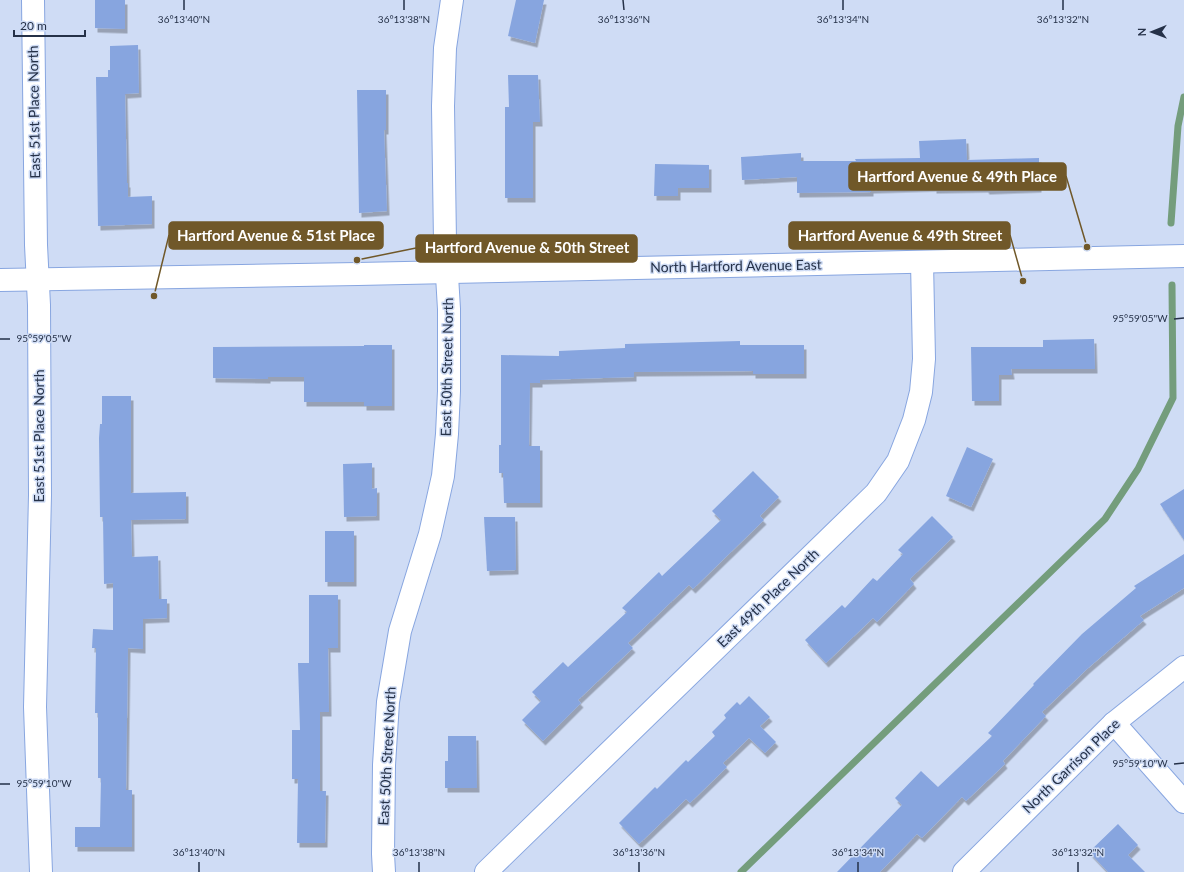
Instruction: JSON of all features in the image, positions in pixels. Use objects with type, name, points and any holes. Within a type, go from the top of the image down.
[{"type":"street","name":"East 51st Place North","points":[[33,0],[36,244],[39,305],[40,495],[35,707],[41,872]]},
{"type":"street","name":"East 50th Street North","points":[[384,872],[384,764],[388,702],[400,631],[430,534],[443,476],[446,448],[449,391],[449,309],[445,242],[443,106],[445,48],[452,0]]},
{"type":"street","name":"North Hartford Avenue East","points":[[0,280],[1184,256]]},
{"type":"street","name":"East 49th Place North","points":[[486,872],[876,493],[898,461],[914,420],[921,392],[924,359],[922,262]]},
{"type":"street","name":"North Garrison Place","points":[[964,872],[1114,723],[1184,666]]},
{"type":"street","points":[[1114,723],[1184,802]]},
{"type":"building","points":[[95,0],[125,0],[125,29],[95,28]]},
{"type":"building","points":[[516,0],[544,0],[535,43],[508,36]]},
{"type":"building","points":[[138,45],[139,93],[125,94],[128,197],[152,196],[152,224],[98,226],[96,77],[108,77],[108,70],[110,70],[110,46]]},
{"type":"building","points":[[508,75],[538,75],[540,122],[533,122],[533,198],[505,198],[505,107],[509,107]]},
{"type":"building","points":[[357,90],[386,90],[386,130],[384,130],[387,211],[359,213]]},
{"type":"building","points":[[966,139],[967,160],[1039,158],[1039,188],[987,190],[986,188],[934,189],[934,187],[871,189],[871,192],[797,193],[797,177],[742,180],[741,157],[801,153],[801,161],[856,161],[855,159],[920,158],[919,141]]},
{"type":"building","points":[[655,164],[709,165],[709,188],[678,188],[678,196],[654,196]]},
{"type":"building","points":[[1094,339],[1095,369],[1011,369],[1012,375],[999,375],[999,401],[972,401],[971,347],[1043,347],[1043,340]]},
{"type":"building","points":[[740,341],[740,345],[804,345],[804,374],[753,374],[753,371],[634,372],[634,377],[540,380],[540,383],[530,383],[529,446],[540,446],[540,503],[504,503],[503,473],[499,473],[499,445],[501,445],[501,355],[559,356],[559,351],[625,348],[625,344]]},
{"type":"building","points":[[392,345],[392,406],[364,406],[364,402],[304,402],[304,377],[268,377],[268,379],[213,378],[213,347]]},
{"type":"building","points":[[102,396],[131,396],[131,493],[186,492],[186,519],[131,520],[132,557],[158,556],[159,599],[167,599],[167,618],[143,619],[143,649],[128,648],[126,790],[132,790],[132,847],[75,847],[75,827],[100,827],[101,778],[98,778],[98,713],[95,713],[96,648],[92,648],[93,629],[113,630],[113,583],[104,584],[103,517],[100,517],[99,438],[100,424],[102,424]]},
{"type":"building","points":[[967,447],[993,459],[971,507],[946,496]]},
{"type":"building","points":[[372,463],[372,489],[377,488],[377,516],[344,517],[343,464]]},
{"type":"building","points":[[753,471],[779,497],[760,516],[764,520],[693,589],[689,585],[628,643],[633,648],[578,700],[581,703],[543,741],[522,720],[541,701],[532,692],[563,662],[568,667],[627,612],[622,608],[659,572],[662,576],[721,520],[712,511]]},
{"type":"building","points":[[1184,489],[1184,540],[1160,504]]},
{"type":"building","points":[[932,516],[953,537],[910,579],[914,584],[877,622],[873,618],[826,663],[805,640],[842,605],[845,608],[873,578],[877,581],[903,554],[898,550]]},
{"type":"building","points":[[484,517],[515,517],[516,570],[487,571]]},
{"type":"building","points":[[325,531],[354,531],[354,582],[325,582]]},
{"type":"building","points":[[1184,554],[1184,588],[1140,616],[1144,620],[1087,669],[1042,712],[1046,716],[1003,761],[1005,764],[966,801],[962,797],[922,838],[917,834],[880,872],[837,872],[902,805],[895,798],[921,771],[938,787],[992,736],[988,733],[1082,634],[1136,588],[1134,586]]},
{"type":"building","points":[[309,595],[338,595],[338,648],[328,648],[329,712],[320,712],[320,791],[326,791],[325,843],[297,843],[298,779],[292,779],[292,730],[300,730],[298,663],[309,663]]},
{"type":"building","points":[[749,696],[770,717],[760,726],[776,742],[765,753],[749,738],[723,763],[727,767],[690,803],[686,799],[639,844],[619,823],[655,787],[657,789],[686,760],[688,762],[715,736],[712,732],[726,718],[724,715],[737,702],[740,705]]},
{"type":"building","points":[[448,736],[476,736],[477,788],[445,788],[445,761],[448,761]]},
{"type":"building","points":[[1118,824],[1138,845],[1128,855],[1145,872],[1108,872],[1089,852]]},
{"type":"waterway","points":[[1171,223],[1178,126],[1184,97]]},
{"type":"waterway","points":[[741,872],[1105,519],[1138,469],[1173,398],[1172,285]]},
{"type":"place","name":"Hartford Avenue & 49th Place","points":[[1087,247]]},
{"type":"place","name":"Hartford Avenue & 50th Street","points":[[357,260]]},
{"type":"place","name":"Hartford Avenue & 49th Street","points":[[1023,281]]},
{"type":"place","name":"Hartford Avenue & 51st Place","points":[[154,296]]}]
